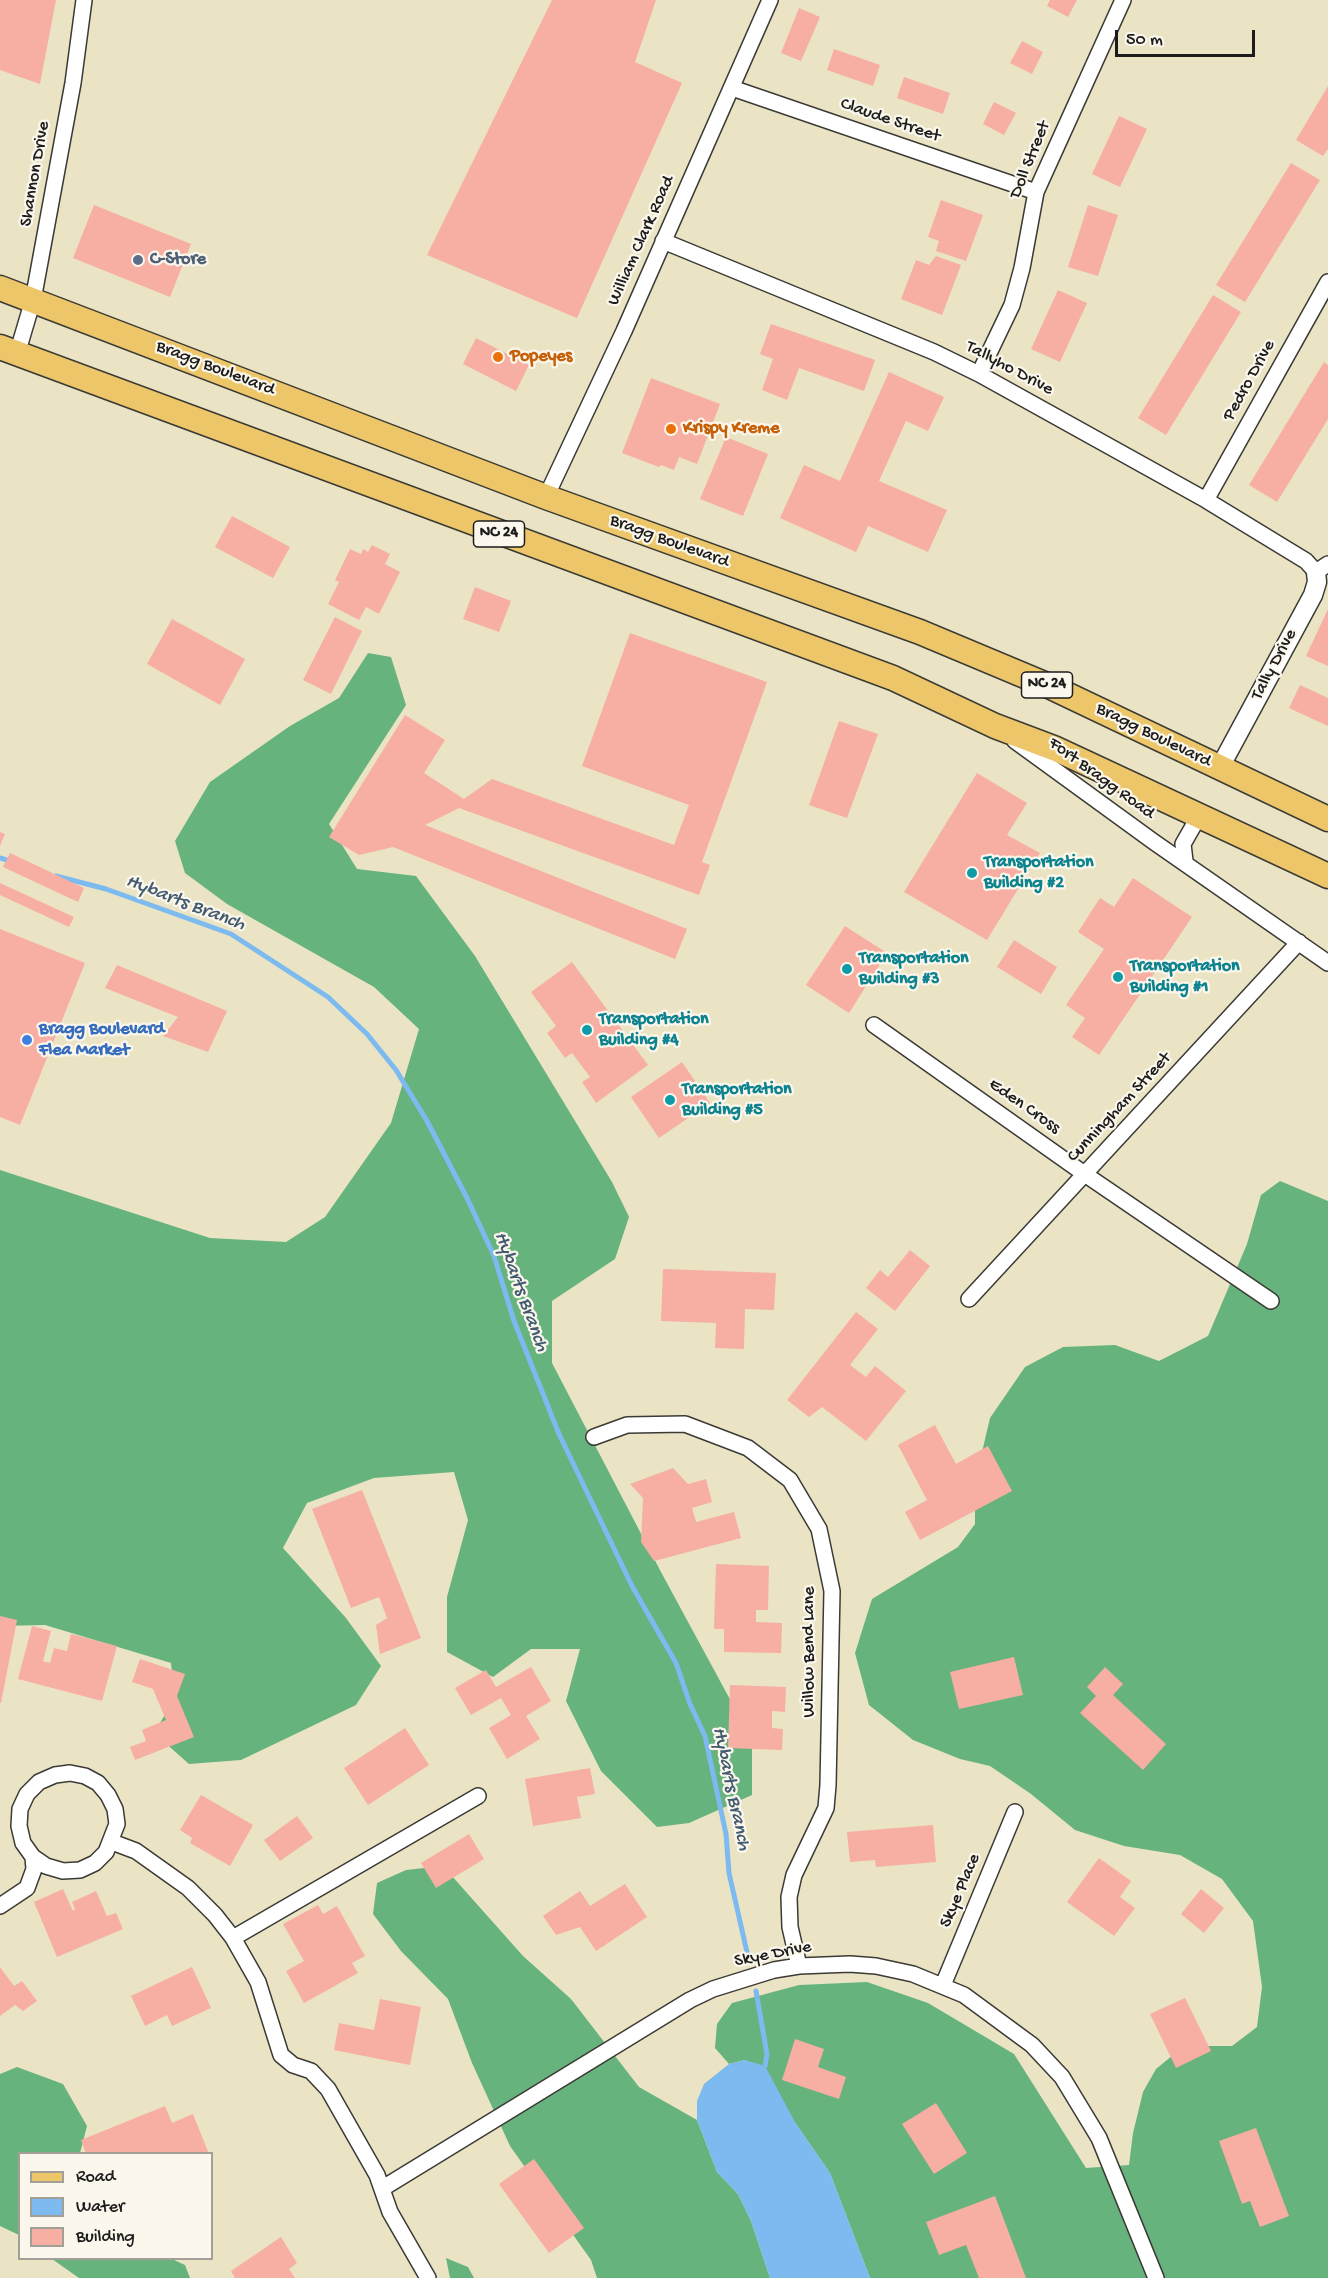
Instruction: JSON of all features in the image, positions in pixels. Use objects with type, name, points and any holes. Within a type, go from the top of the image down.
[{"type":"main road","name":"Bragg Boulevard","points":[[0,288],[546,497],[920,632],[1053,688],[1328,819]]},
{"type":"main road","name":"NC 24","points":[[8,350],[893,678],[995,726],[1056,749],[1328,876]]},
{"type":"street","name":"Shannon Drive","points":[[8,350],[33,300],[73,83],[84,0]]},
{"type":"street","name":"William Clark Road","points":[[546,497],[770,0]]},
{"type":"street","name":"Doll Street","points":[[979,374],[1012,305],[1023,268],[1035,192],[1123,0]]},
{"type":"street","name":"Claude Street","points":[[732,88],[1035,192]]},
{"type":"street","name":"Tallyho Drive","points":[[663,241],[934,352],[979,374],[1206,500],[1306,561],[1322,568]]},
{"type":"street","name":"Pedro Drive","points":[[1206,500],[1328,282]]},
{"type":"street","name":"Tally Drive","points":[[1219,769],[1313,595],[1322,568]]},
{"type":"street","name":"Fort Bragg Road","points":[[995,726],[1154,842],[1185,861],[1328,963]]},
{"type":"street","points":[[1185,861],[1183,844],[1199,816]]},
{"type":"street","name":"Cunningham Street","points":[[969,1299],[1299,942]]},
{"type":"street","name":"Eden Cross","points":[[874,1025],[1086,1175],[1270,1301]]},
{"type":"street","name":"Willow Bend Lane","points":[[594,1437],[627,1425],[685,1424],[748,1448],[790,1480],[819,1529],[832,1592],[828,1785],[826,1808],[794,1875],[789,1897],[790,1927],[799,1966]]},
{"type":"street","points":[[55,1775],[85,1776],[98,1784],[108,1795],[115,1809],[117,1824],[112,1842],[95,1863],[80,1870],[63,1871],[46,1866],[33,1857],[23,1842],[18,1826],[20,1809],[27,1794],[39,1782],[55,1775]]},
{"type":"street","points":[[233,1938],[478,1796]]},
{"type":"street","name":"Skye Place","points":[[943,1984],[1015,1812]]},
{"type":"street","points":[[112,1842],[136,1851],[188,1888],[215,1915],[233,1938],[258,1982],[281,2055],[293,2065],[310,2071],[320,2079],[338,2106],[383,2188],[390,2212],[428,2278]]},
{"type":"street","points":[[0,1906],[27,1888],[34,1869],[33,1857]]},
{"type":"street","name":"Skye Drive","points":[[383,2188],[690,2000],[737,1980],[799,1966],[876,1966],[913,1974],[943,1984],[996,2017],[1032,2045],[1072,2091],[1099,2138],[1156,2278]]},
{"type":"green space","points":[[368,653],[391,657],[406,705],[329,824],[357,869],[416,876],[475,956],[612,1182],[629,1217],[615,1259],[552,1301],[552,1363],[752,1740],[752,1795],[689,1823],[657,1827],[601,1771],[566,1701],[580,1649],[531,1649],[493,1677],[447,1652],[447,1597],[468,1520],[454,1472],[374,1478],[307,1503],[283,1548],[346,1618],[381,1666],[356,1705],[241,1760],[189,1764],[154,1733],[175,1698],[171,1663],[45,1625],[0,1626],[0,1170],[210,1238],[286,1242],[325,1217],[391,1123],[419,1029],[374,987],[227,904],[185,873],[175,841],[210,782],[290,726],[339,698]]},
{"type":"green space","points":[[1280,1181],[1328,1201],[1328,2278],[870,2278],[830,2173],[796,2124],[745,2060],[729,2064],[715,2048],[717,2024],[732,2003],[799,1985],[867,1982],[928,2003],[1014,2054],[1086,2168],[1129,2165],[1133,2133],[1143,2092],[1156,2069],[1184,2046],[1232,2046],[1257,2027],[1262,1987],[1253,1921],[1222,1879],[1180,1855],[1124,1846],[1075,1830],[1031,1794],[990,1766],[960,1759],[913,1740],[869,1705],[855,1653],[872,1599],[958,1547],[975,1524],[975,1482],[990,1418],[1025,1367],[1063,1347],[1115,1345],[1159,1361],[1208,1336],[1247,1244],[1261,1195]]},
{"type":"green space","points":[[443,1866],[523,1956],[571,1999],[639,2087],[697,2120],[717,2172],[738,2194],[751,2221],[770,2278],[597,2278],[591,2260],[510,2146],[472,2063],[448,1999],[401,1951],[373,1914],[377,1883],[406,1870]]},
{"type":"green space","points":[[17,2067],[63,2084],[87,2126],[80,2152],[18,2152],[18,2235],[0,2226],[0,2074]]},
{"type":"green space","points":[[446,2258],[468,2267],[474,2278],[450,2278]]},
{"type":"green space","points":[[53,2260],[174,2260],[185,2265],[190,2278],[79,2278]]},
{"type":"water","points":[[745,2060],[765,2066],[796,2124],[830,2173],[870,2278],[770,2278],[751,2221],[738,2194],[717,2172],[697,2120],[697,2101],[704,2084],[729,2064]]},
{"type":"building","points":[[0,0],[56,0],[40,84],[0,70]]},
{"type":"building","points":[[552,0],[656,0],[635,62],[682,83],[577,318],[427,255]]},
{"type":"building","points":[[1050,0],[1077,0],[1068,17],[1047,6]]},
{"type":"building","points":[[799,8],[820,17],[801,61],[781,53]]},
{"type":"building","points":[[1022,41],[1043,52],[1032,74],[1010,63]]},
{"type":"building","points":[[834,49],[880,65],[873,86],[827,70]]},
{"type":"building","points":[[904,77],[950,93],[943,114],[897,98]]},
{"type":"building","points":[[1328,86],[1328,149],[1323,156],[1296,140]]},
{"type":"building","points":[[994,102],[1016,113],[1004,135],[983,124]]},
{"type":"building","points":[[1119,116],[1147,129],[1120,187],[1092,174]]},
{"type":"building","points":[[1291,163],[1320,180],[1245,302],[1216,285]]},
{"type":"building","points":[[941,200],[983,215],[966,261],[936,251],[939,241],[928,237]]},
{"type":"building","points":[[94,205],[191,244],[170,297],[73,258]]},
{"type":"building","points":[[1088,205],[1118,215],[1098,276],[1068,267]]},
{"type":"building","points":[[936,256],[961,265],[942,315],[901,299],[916,260],[929,265]]},
{"type":"building","points":[[1058,290],[1087,303],[1060,362],[1031,349]]},
{"type":"building","points":[[1213,295],[1241,312],[1166,435],[1138,418]]},
{"type":"building","points":[[771,324],[875,360],[864,391],[799,368],[787,400],[762,390],[773,359],[760,354]]},
{"type":"building","points":[[476,338],[529,365],[516,391],[463,364]]},
{"type":"building","points":[[1324,362],[1328,365],[1328,419],[1277,502],[1249,485]]},
{"type":"building","points":[[889,372],[944,397],[928,431],[906,421],[879,481],[947,510],[928,552],[868,526],[856,552],[780,518],[804,465],[840,481]]},
{"type":"building","name":"Krispy Kreme","points":[[651,378],[720,404],[697,464],[679,457],[674,470],[661,465],[659,467],[622,453]]},
{"type":"building","points":[[726,437],[768,454],[743,516],[700,499]]},
{"type":"building","points":[[232,516],[290,547],[273,578],[215,547]]},
{"type":"building","points":[[372,545],[390,554],[385,564],[400,572],[379,614],[366,607],[359,620],[328,604],[339,582],[335,580],[350,549],[361,554],[363,549],[368,552]]},
{"type":"building","points":[[475,587],[511,601],[499,632],[463,619]]},
{"type":"building","points":[[1328,609],[1328,666],[1306,656]]},
{"type":"building","points":[[335,617],[362,631],[331,694],[303,680]]},
{"type":"building","points":[[172,619],[245,659],[220,705],[147,664]]},
{"type":"building","points":[[630,633],[767,682],[702,862],[710,865],[699,895],[459,808],[425,825],[687,929],[675,959],[393,847],[359,855],[329,837],[405,715],[445,740],[424,773],[464,799],[492,779],[674,845],[689,805],[582,766]]},
{"type":"building","points":[[1300,685],[1328,698],[1328,726],[1289,708]]},
{"type":"building","points":[[839,721],[878,734],[847,818],[809,805]]},
{"type":"building","name":"Transportation Building #2","points":[[977,773],[1027,803],[1007,835],[1040,853],[987,940],[904,892]]},
{"type":"building","points":[[0,832],[5,834],[0,846]]},
{"type":"building","points":[[10,853],[84,888],[78,902],[3,867]]},
{"type":"building","name":"Transportation Building #1","points":[[1133,878],[1192,917],[1099,1055],[1072,1037],[1085,1018],[1066,1005],[1104,949],[1078,932],[1100,898],[1114,907]]},
{"type":"building","points":[[0,883],[74,917],[69,927],[0,895]]},
{"type":"building","name":"Transportation Building #3","points":[[845,926],[887,953],[849,1013],[806,985]]},
{"type":"building","name":"Bragg Boulevard Flea Market","points":[[0,929],[85,963],[20,1125],[0,1117]]},
{"type":"building","points":[[1014,940],[1057,967],[1041,994],[997,967]]},
{"type":"building","name":"Transportation Building #4","points":[[572,962],[648,1065],[596,1103],[582,1082],[590,1077],[572,1053],[565,1058],[547,1033],[556,1026],[531,992]]},
{"type":"building","points":[[117,965],[227,1011],[208,1052],[163,1036],[178,1017],[105,988]]},
{"type":"building","name":"Transportation Building #5","points":[[682,1062],[710,1103],[659,1138],[631,1097]]},
{"type":"building","points":[[910,1250],[930,1266],[895,1311],[866,1288],[880,1270],[888,1277]]},
{"type":"building","points":[[663,1269],[776,1273],[774,1310],[745,1309],[744,1349],[715,1348],[716,1323],[661,1321]]},
{"type":"building","points":[[856,1312],[878,1329],[850,1365],[866,1377],[875,1366],[906,1391],[866,1441],[822,1407],[809,1417],[787,1400]]},
{"type":"building","points":[[935,1425],[956,1464],[988,1446],[1012,1491],[920,1540],[905,1512],[927,1500],[898,1445]]},
{"type":"building","points":[[673,1468],[688,1484],[706,1479],[712,1502],[692,1508],[696,1522],[734,1512],[741,1538],[654,1561],[641,1542],[643,1498],[630,1484]]},
{"type":"building","points":[[362,1490],[421,1638],[380,1654],[376,1625],[387,1618],[379,1597],[351,1608],[312,1509]]},
{"type":"building","points":[[716,1564],[769,1566],[768,1610],[756,1610],[756,1622],[782,1623],[781,1653],[724,1652],[724,1629],[714,1629]]},
{"type":"building","points":[[0,1616],[17,1620],[1,1703],[0,1703]]},
{"type":"building","points":[[32,1626],[51,1631],[43,1661],[50,1663],[54,1648],[67,1651],[71,1634],[117,1646],[102,1701],[18,1679]]},
{"type":"building","points":[[1014,1657],[1023,1695],[959,1709],[950,1672]]},
{"type":"building","points":[[140,1659],[185,1674],[177,1696],[194,1737],[135,1760],[130,1747],[146,1741],[142,1730],[166,1720],[153,1689],[132,1682]]},
{"type":"building","points":[[531,1667],[551,1701],[526,1716],[540,1739],[507,1759],[489,1728],[511,1715],[501,1698],[471,1715],[455,1688],[486,1670],[496,1687]]},
{"type":"building","points":[[1105,1667],[1123,1684],[1113,1695],[1166,1744],[1143,1770],[1080,1713],[1096,1696],[1087,1687]]},
{"type":"building","points":[[730,1685],[786,1687],[785,1712],[772,1711],[772,1728],[783,1729],[782,1750],[728,1748]]},
{"type":"building","points":[[405,1728],[429,1765],[368,1805],[344,1768]]},
{"type":"building","points":[[590,1768],[595,1794],[577,1797],[581,1818],[533,1826],[525,1779]]},
{"type":"building","points":[[201,1795],[253,1825],[230,1866],[190,1843],[192,1838],[180,1830]]},
{"type":"building","points":[[297,1816],[313,1838],[280,1861],[264,1840]]},
{"type":"building","points":[[933,1825],[936,1862],[876,1867],[875,1860],[850,1862],[847,1832]]},
{"type":"building","points":[[469,1834],[484,1859],[436,1888],[421,1863]]},
{"type":"building","points":[[1099,1858],[1131,1881],[1120,1897],[1135,1908],[1114,1936],[1067,1902]]},
{"type":"building","points":[[625,1884],[647,1917],[596,1951],[580,1927],[556,1935],[543,1916],[580,1891],[590,1906]]},
{"type":"building","points":[[63,1889],[73,1911],[75,1909],[72,1902],[96,1891],[107,1916],[116,1913],[123,1929],[57,1957],[34,1902]]},
{"type":"building","points":[[1201,1889],[1224,1908],[1204,1933],[1181,1914]]},
{"type":"building","points":[[318,1905],[323,1914],[337,1906],[365,1956],[352,1963],[358,1973],[304,2003],[286,1971],[304,1961],[283,1924]]},
{"type":"building","points":[[0,1967],[14,1986],[22,1981],[37,2001],[23,2011],[15,2005],[0,2016]]},
{"type":"building","points":[[192,1967],[211,2008],[172,2026],[167,2015],[145,2026],[131,1996]]},
{"type":"building","points":[[1185,1998],[1211,2051],[1176,2068],[1150,2014]]},
{"type":"building","points":[[380,1999],[421,2007],[410,2065],[334,2050],[339,2023],[374,2030]]},
{"type":"building","points":[[795,2039],[824,2049],[818,2067],[846,2077],[839,2099],[782,2080]]},
{"type":"building","points":[[936,2103],[967,2153],[934,2174],[902,2124]]},
{"type":"building","points":[[165,2106],[172,2123],[193,2114],[208,2152],[85,2152],[81,2140]]},
{"type":"building","points":[[1256,2128],[1289,2216],[1260,2227],[1250,2201],[1242,2204],[1219,2141]]},
{"type":"building","points":[[534,2159],[584,2228],[549,2253],[499,2184]]},
{"type":"building","points":[[995,2196],[1026,2278],[979,2278],[966,2245],[939,2255],[926,2222]]},
{"type":"building","points":[[281,2237],[297,2263],[289,2269],[295,2278],[235,2278],[231,2271]]},
{"type":"waterway","name":"Hybarts Branch","points":[[0,858],[13,862]]},
{"type":"waterway","name":"Hybarts Branch","points":[[56,876],[106,889],[231,934],[328,997],[367,1034],[396,1070],[427,1121],[494,1256],[514,1321],[559,1434],[632,1586],[676,1663],[690,1704],[705,1736],[726,1834],[729,1873],[749,1961]]},
{"type":"waterway","name":"Hybarts Branch","points":[[756,1991],[767,2054],[765,2066],[761,2071]]},
{"type":"place","name":"C-Store","points":[[138,260]]},
{"type":"place","name":"Popeyes","points":[[498,357]]},
{"type":"place","name":"Krispy Kreme","points":[[671,429]]},
{"type":"place","name":"Transportation Building #2","points":[[972,873]]},
{"type":"place","name":"Transportation Building #3","points":[[847,969]]},
{"type":"place","name":"Transportation Building #1","points":[[1118,977]]},
{"type":"place","name":"Transportation Building #4","points":[[587,1030]]},
{"type":"place","name":"Bragg Boulevard Flea Market","points":[[27,1040]]},
{"type":"place","name":"Transportation Building #5","points":[[670,1100]]}]
